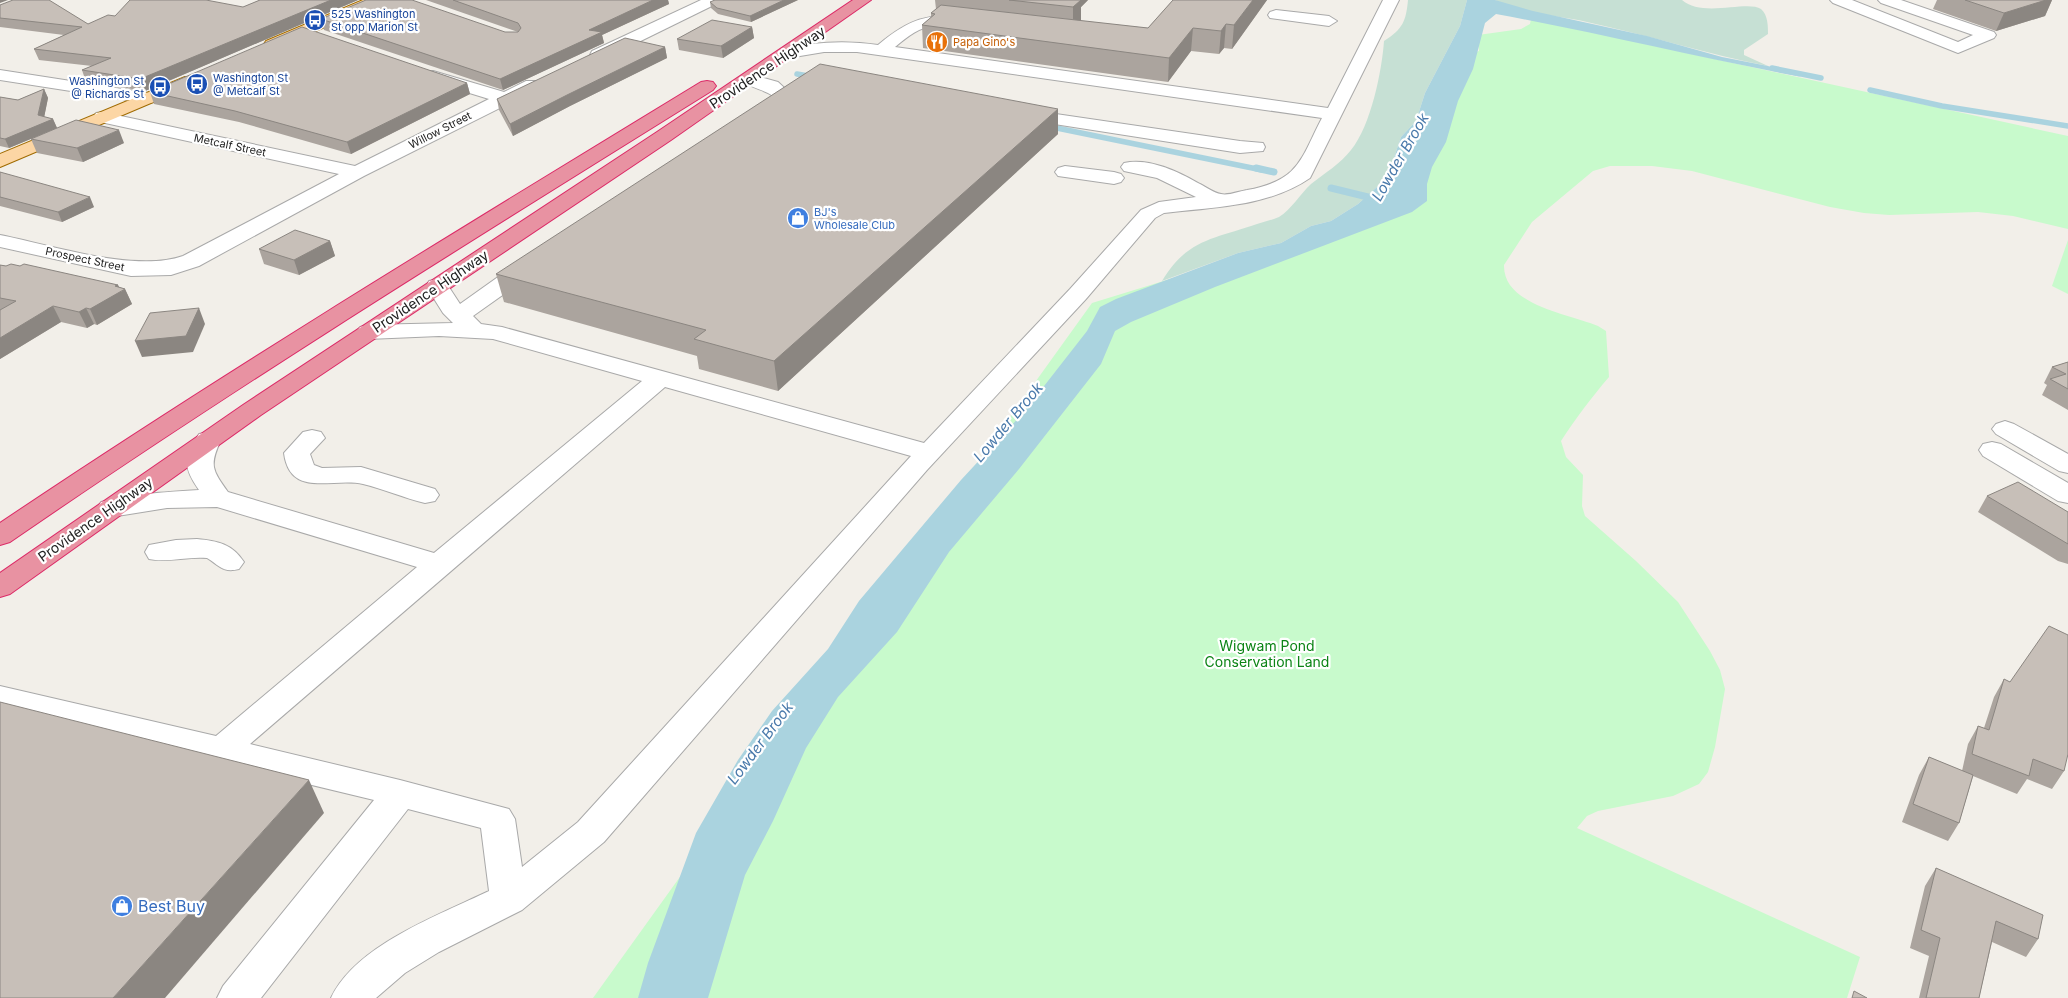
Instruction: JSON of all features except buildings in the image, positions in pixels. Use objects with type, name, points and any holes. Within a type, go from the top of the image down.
[{"type":"highway","name":"Providence Highway","points":[[1,535],[284,348],[703,88],[838,0]]},
{"type":"highway","name":"Providence Highway","points":[[0,587],[208,440],[750,79],[863,0]]},
{"type":"main road","points":[[252,52],[376,0]]},
{"type":"main road","points":[[0,161],[200,75]]},
{"type":"street","points":[[582,62],[714,0]]},
{"type":"street","points":[[351,998],[366,982],[392,961],[425,940],[509,899],[591,832],[928,452],[1078,294],[1148,214],[1159,208],[1266,191],[1296,180],[1303,174],[1390,0]]},
{"type":"street","points":[[1838,0],[1958,48],[1988,35],[1886,0]]},
{"type":"street","points":[[1276,15],[1329,21]]},
{"type":"street","points":[[881,51],[909,28],[919,23],[937,20],[976,25]]},
{"type":"street","points":[[832,22],[845,34],[881,51]]},
{"type":"street","points":[[304,30],[330,39]]},
{"type":"street","points":[[788,52],[835,46],[881,51],[1334,114]]},
{"type":"street","points":[[414,69],[504,98]]},
{"type":"street","points":[[0,75],[148,98]]},
{"type":"street","name":"Willow Street","points":[[171,268],[225,243],[357,172],[547,78]]},
{"type":"street","points":[[740,126],[781,99],[783,95],[772,86],[750,79]]},
{"type":"street","points":[[1018,109],[1048,118],[1240,147],[1256,147]]},
{"type":"street","name":"Metcalf Street","points":[[102,117],[357,172]]},
{"type":"street","points":[[1132,167],[1145,169],[1174,180],[1216,200]]},
{"type":"street","points":[[1065,172],[1114,178]]},
{"type":"street","name":"Prospect Street","points":[[0,241],[131,269],[171,268]]},
{"type":"street","points":[[466,323],[550,252]]},
{"type":"street","points":[[437,286],[466,323]]},
{"type":"street","points":[[368,332],[466,323],[928,452]]},
{"type":"street","points":[[221,750],[660,378]]},
{"type":"street","points":[[312,438],[297,452],[299,463],[310,474],[332,478],[359,475],[425,495]]},
{"type":"street","points":[[208,440],[199,459],[200,466],[206,480],[218,498]]},
{"type":"street","points":[[2067,494],[1999,440],[2068,465]]},
{"type":"street","points":[[111,508],[167,500],[218,498],[439,564]]},
{"type":"street","points":[[159,552],[186,547],[203,548],[223,555],[229,562]]},
{"type":"street","points":[[0,698],[41,706],[497,819],[509,899]]},
{"type":"street","points":[[237,998],[400,794]]},
{"type":"green space","points":[[1408,0],[1467,0],[1460,26],[1425,93],[1416,121],[1401,137],[1387,178],[1358,204],[1331,221],[1311,226],[1281,243],[1238,253],[1162,281],[1181,256],[1192,248],[1203,242],[1279,217],[1288,210],[1311,184],[1347,155],[1358,140],[1370,113],[1381,67],[1384,41],[1399,28],[1405,19]]},
{"type":"green space","points":[[1495,0],[1682,0],[1701,8],[1754,7],[1761,9],[1765,14],[1768,34],[1744,50],[1744,55],[1768,66],[1610,27],[1514,8]]},
{"type":"green space","name":"Wigwam Pond Conservation Land","points":[[1531,19],[2068,136],[2068,229],[2013,216],[1978,212],[1889,215],[1864,213],[1830,207],[1692,171],[1652,166],[1610,166],[1593,171],[1532,222],[1504,265],[1507,279],[1514,290],[1525,299],[1555,312],[1598,326],[1606,331],[1609,377],[1561,441],[1566,457],[1583,475],[1582,506],[1585,516],[1636,561],[1678,602],[1710,651],[1720,670],[1725,689],[1715,747],[1708,772],[1699,784],[1673,796],[1598,811],[1587,816],[1577,828],[1860,957],[1847,998],[593,998],[1092,303],[1388,212],[1473,53],[1479,51],[1478,35],[1521,29],[1530,24]]},
{"type":"green space","points":[[2068,240],[2068,294],[2052,286]]},
{"type":"water","name":"Lowder Brook","points":[[1467,0],[1495,0],[1533,11],[1647,36],[1722,57],[1768,66],[1802,77],[1496,14],[1485,23],[1473,69],[1458,101],[1446,142],[1432,167],[1427,184],[1427,201],[1412,212],[1215,287],[1131,322],[1115,331],[1101,364],[1019,469],[949,552],[897,632],[838,697],[806,748],[773,821],[745,875],[708,998],[638,998],[648,963],[696,833],[738,760],[772,711],[828,649],[859,601],[961,480],[1023,413],[1087,331],[1100,307],[1116,299],[1238,253],[1281,243],[1311,226],[1331,221],[1358,204],[1387,178],[1401,137],[1416,121],[1425,93],[1460,26]]},
{"type":"waterway","points":[[1772,68],[1821,78]]},
{"type":"waterway","points":[[797,74],[814,77]]},
{"type":"waterway","points":[[1870,90],[1942,106],[2068,126]]},
{"type":"waterway","points":[[1047,126],[1262,170]]},
{"type":"waterway","points":[[1256,168],[1274,172]]},
{"type":"waterway","name":"Lowder Brook","points":[[1331,188],[1376,199]]},
{"type":"place","name":"525 Washington St opp Marion St","points":[[315,20]]},
{"type":"place","name":"Papa Gino's","points":[[937,42]]},
{"type":"place","name":"Washington St @ Metcalf St","points":[[197,84]]},
{"type":"place","name":"Washington St @ Richards St","points":[[160,87]]},
{"type":"place","name":"BJ's Wholesale Club","points":[[798,218]]},
{"type":"place","name":"Best Buy","points":[[122,906]]}]
